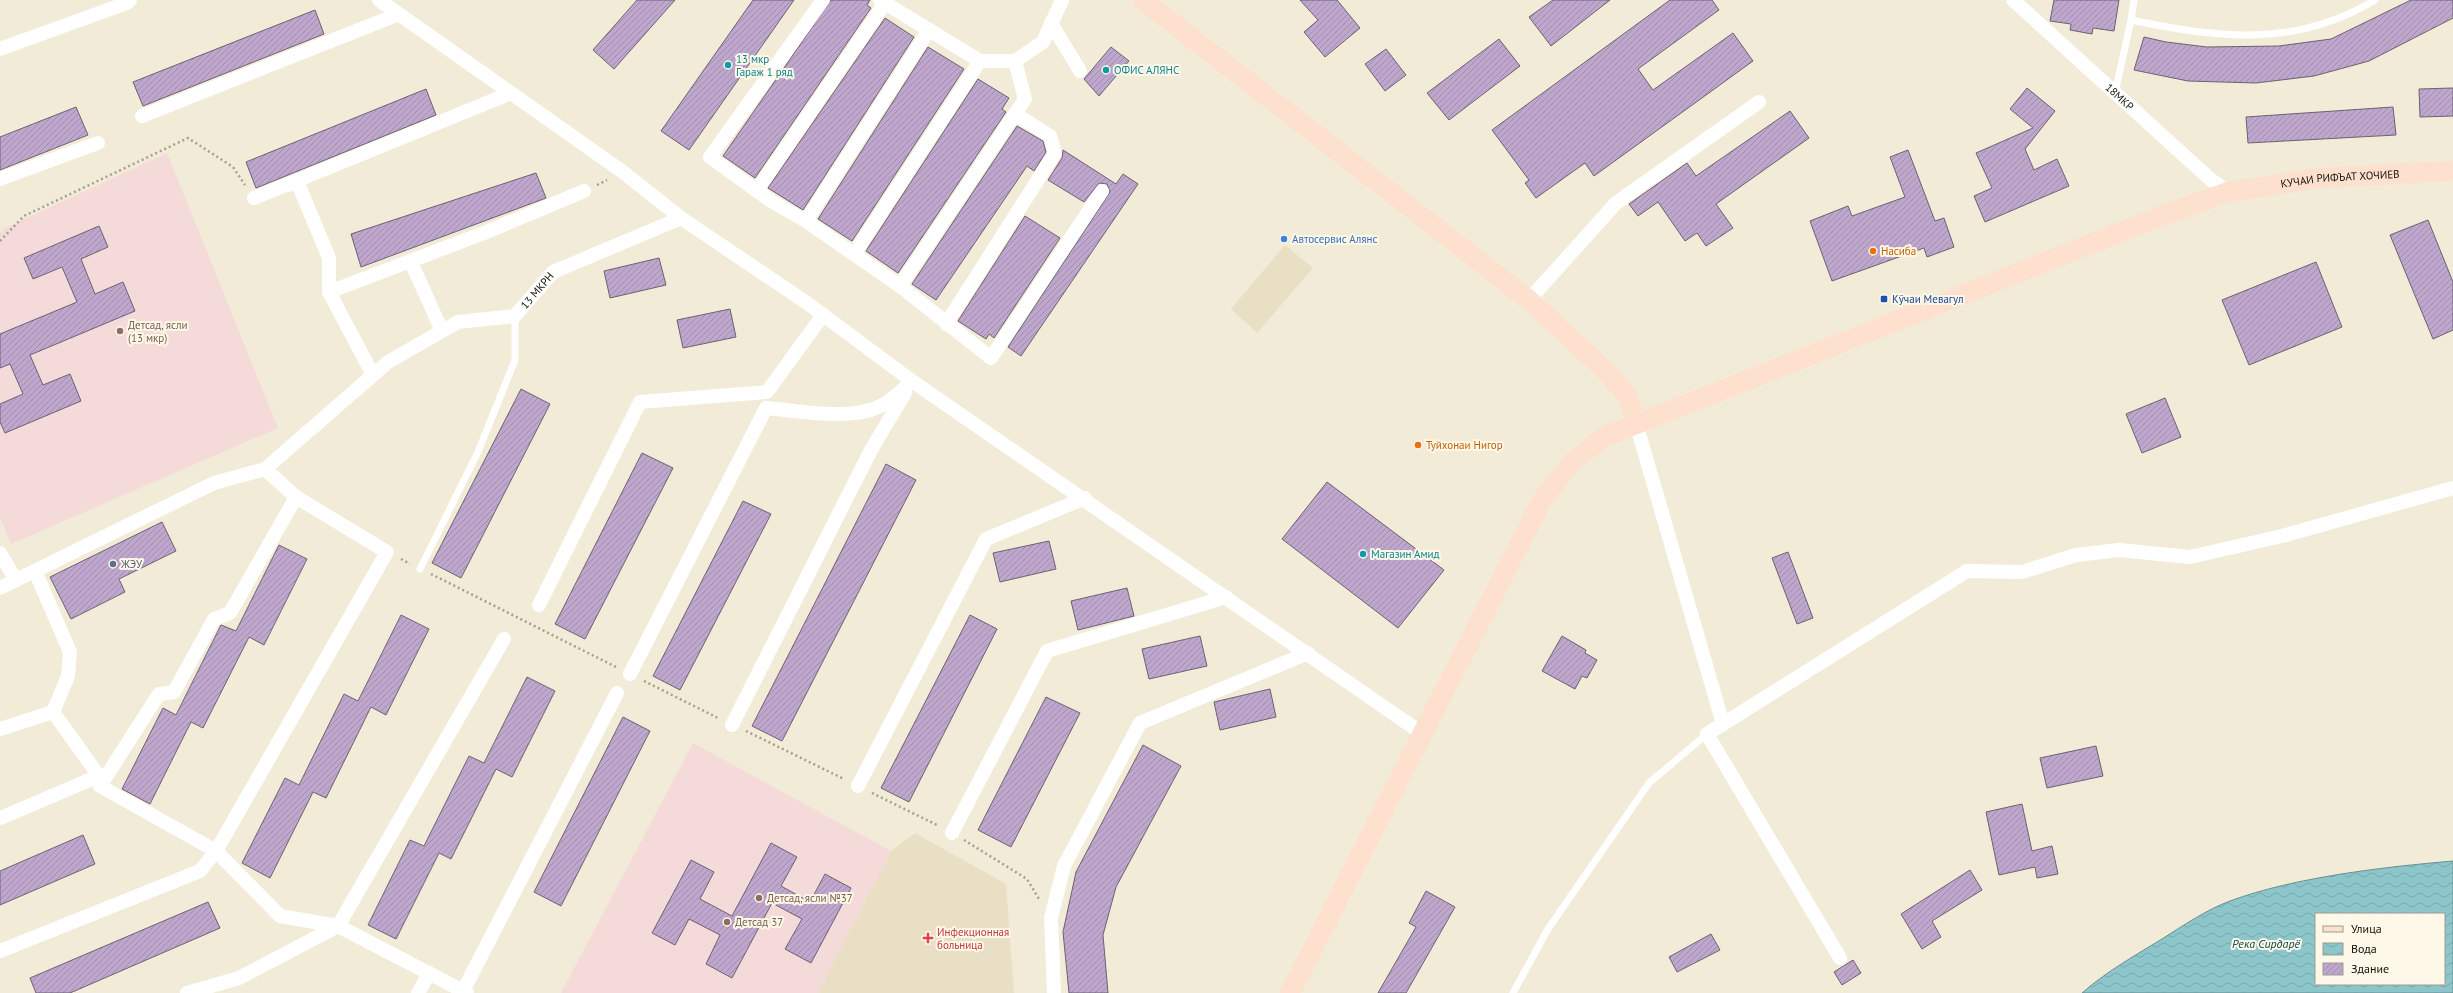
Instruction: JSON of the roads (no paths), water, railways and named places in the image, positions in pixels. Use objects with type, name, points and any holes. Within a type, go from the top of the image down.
[{"type":"main road","points":[[1143,0],[1529,300],[1604,369],[1628,396],[1636,423]]},
{"type":"main road","name":"КУЧАИ РИФЪАТ ХОЧИЕВ","points":[[1290,993],[1541,502],[1570,463],[1604,437],[1636,423],[2141,224],[2228,192],[2319,178],[2453,171]]},
{"type":"street","points":[[0,49],[127,3],[130,0]]},
{"type":"street","points":[[379,0],[623,172],[681,218],[823,315],[912,381],[1085,498],[1423,734]]},
{"type":"street","points":[[823,0],[710,157],[756,190],[806,221],[900,286],[946,324],[991,358],[1102,191]]},
{"type":"street","points":[[756,190],[882,1],[980,61],[1015,61],[1043,42],[1062,0]]},
{"type":"street","name":"18МКР","points":[[2017,1],[2210,179],[2228,192]]},
{"type":"street","points":[[142,116],[399,14]]},
{"type":"street","points":[[1051,23],[1080,71]]},
{"type":"street","points":[[806,221],[929,30]]},
{"type":"street","points":[[854,254],[980,61]]},
{"type":"street","points":[[900,286],[1025,99],[1015,61]]},
{"type":"street","points":[[373,375],[329,292],[329,258],[297,181],[254,198],[511,94]]},
{"type":"street","points":[[1529,300],[1616,203],[1759,102]]},
{"type":"street","points":[[946,324],[1055,154],[1050,136],[1015,114]]},
{"type":"street","points":[[0,179],[98,143]]},
{"type":"street","points":[[329,292],[411,262],[584,191]]},
{"type":"street","name":"13 МКРН","points":[[265,469],[388,362],[458,322],[515,316],[553,272],[681,218]]},
{"type":"street","points":[[411,262],[442,331]]},
{"type":"street","points":[[540,605],[640,402],[767,392],[823,315]]},
{"type":"street","points":[[630,674],[766,408],[827,413],[863,412],[884,405],[912,381]]},
{"type":"street","points":[[732,725],[871,450],[912,381]]},
{"type":"street","points":[[1636,423],[1723,724]]},
{"type":"street","points":[[0,588],[214,482],[265,469],[296,497],[387,552],[216,851],[200,871],[0,951]]},
{"type":"street","points":[[1840,958],[1707,734],[1967,571],[2022,572],[2076,555],[2120,550],[2190,557],[2282,536],[2453,488]]},
{"type":"street","points":[[0,818],[100,781],[159,694],[174,692],[214,619],[230,613],[296,497]]},
{"type":"street","points":[[858,786],[986,539],[1085,498]]},
{"type":"street","points":[[0,553],[16,580]]},
{"type":"street","points":[[0,729],[53,712],[68,676],[70,652],[35,571]]},
{"type":"street","points":[[952,833],[1047,651],[1226,597]]},
{"type":"street","points":[[186,993],[239,978],[338,926],[504,639]]},
{"type":"street","points":[[1054,993],[1051,918],[1064,866],[1140,723],[1308,654]]},
{"type":"street","points":[[53,712],[100,781],[216,851],[280,916],[338,926],[465,992],[617,693]]},
{"type":"street","points":[[418,993],[428,973]]},
{"type":"lane","points":[[2115,93],[2134,0]]},
{"type":"lane","points":[[2131,20],[2178,29],[2229,34],[2270,35],[2313,28],[2361,9],[2375,0]]},
{"type":"lane","points":[[420,569],[478,452],[515,360],[515,316]]},
{"type":"lane","points":[[1513,993],[1548,929],[1649,783],[1707,734]]},
{"type":"water","name":"Река Сирдарё","points":[[2453,861],[2453,993],[2082,993],[2110,971],[2195,918],[2230,901],[2283,885],[2369,870]]},
{"type":"place","name":"13 мкр Гараж 1 ряд","points":[[728,65]]},
{"type":"place","name":"ОФИС АЛЯНС","points":[[1106,70]]},
{"type":"place","name":"Автосервис Алянс","points":[[1284,239]]},
{"type":"place","name":"Насиба","points":[[1873,251]]},
{"type":"place","name":"Кӯчаи Мевагул","points":[[1884,299]]},
{"type":"place","name":"Детсад, ясли (13 мкр)","points":[[120,331]]},
{"type":"place","name":"Туйхонаи Нигор","points":[[1418,445]]},
{"type":"place","name":"Магазин Амид","points":[[1363,554]]},
{"type":"place","name":"ЖЭУ","points":[[113,564]]},
{"type":"place","name":"Детсад, ясли №37","points":[[759,898]]},
{"type":"place","name":"Детсад 37","points":[[727,922]]},
{"type":"place","name":"Инфекционная больница","points":[[928,938]]}]
